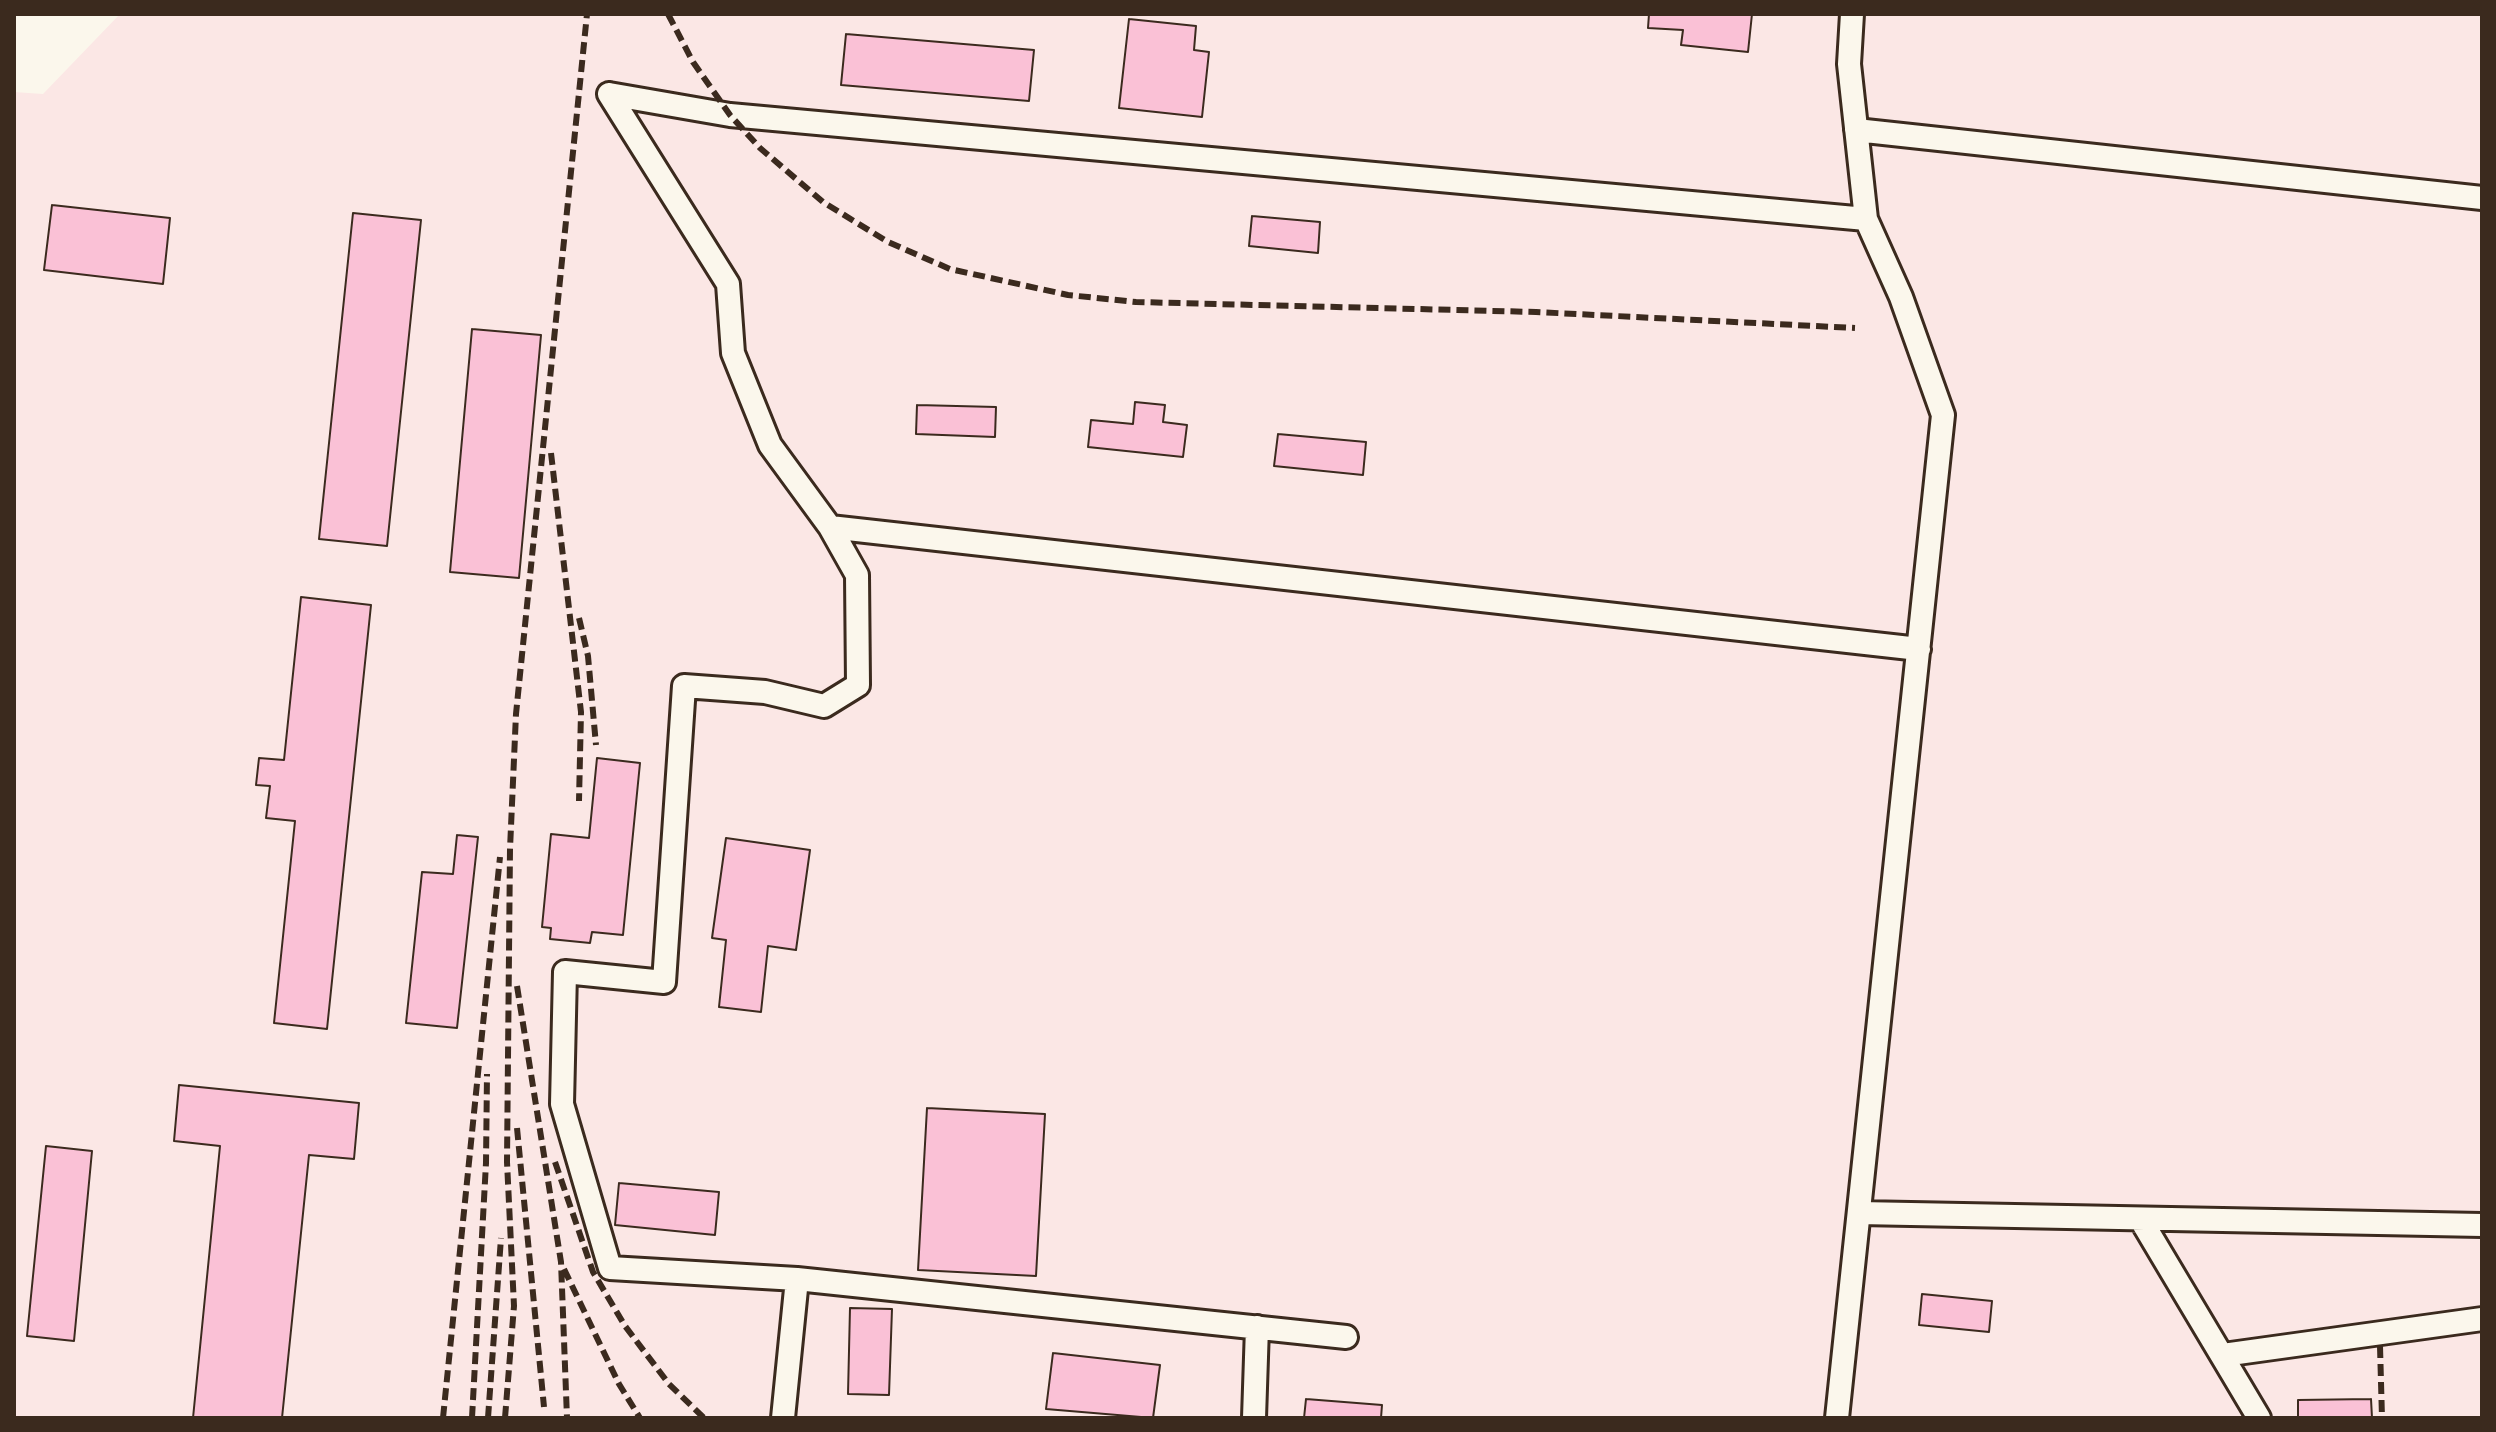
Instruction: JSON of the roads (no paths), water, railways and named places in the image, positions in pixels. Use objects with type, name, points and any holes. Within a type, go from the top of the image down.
[{"type":"lane","points":[[1837,1418],[1943,415],[1901,297],[1866,219],[1849,64],[1852,14]]},
{"type":"lane","points":[[1346,1337],[797,1279],[610,1268],[562,1104],[563,987],[565,972],[664,982],[684,686],[765,692],[824,706],[858,685],[857,575],[830,527],[770,445],[733,353],[728,284],[609,94],[730,115],[1866,219]]},
{"type":"lane","points":[[1856,130],[2482,198]]},
{"type":"lane","points":[[830,527],[1919,649]]},
{"type":"lane","points":[[1859,1213],[2482,1225]]},
{"type":"lane","points":[[2141,1220],[2259,1418]]},
{"type":"lane","points":[[783,1418],[797,1279]]},
{"type":"lane","points":[[2223,1355],[2482,1319]]},
{"type":"lane","points":[[1254,1418],[1257,1327]]},
{"type":"railway","points":[[505,1418],[514,1306],[507,1162],[510,849],[516,714],[587,14]]},
{"type":"railway","points":[[668,14],[693,62],[730,115],[760,148],[823,202],[888,242],[950,269],[1068,295],[1136,302],[1536,312],[1855,328]]},
{"type":"railway","points":[[551,453],[581,712],[579,801]]},
{"type":"railway","points":[[579,618],[588,656],[596,745]]},
{"type":"railway","points":[[443,1418],[500,857]]},
{"type":"railway","points":[[517,986],[561,1262],[567,1418]]},
{"type":"railway","points":[[472,1418],[486,1163],[487,1074]]},
{"type":"railway","points":[[517,1128],[544,1407]]},
{"type":"railway","points":[[555,1162],[593,1272],[625,1326],[669,1384],[704,1418]]},
{"type":"railway","points":[[488,1418],[501,1238]]},
{"type":"railway","points":[[564,1269],[619,1384],[640,1418]]},
{"type":"railway","points":[[2380,1346],[2382,1418]]}]
